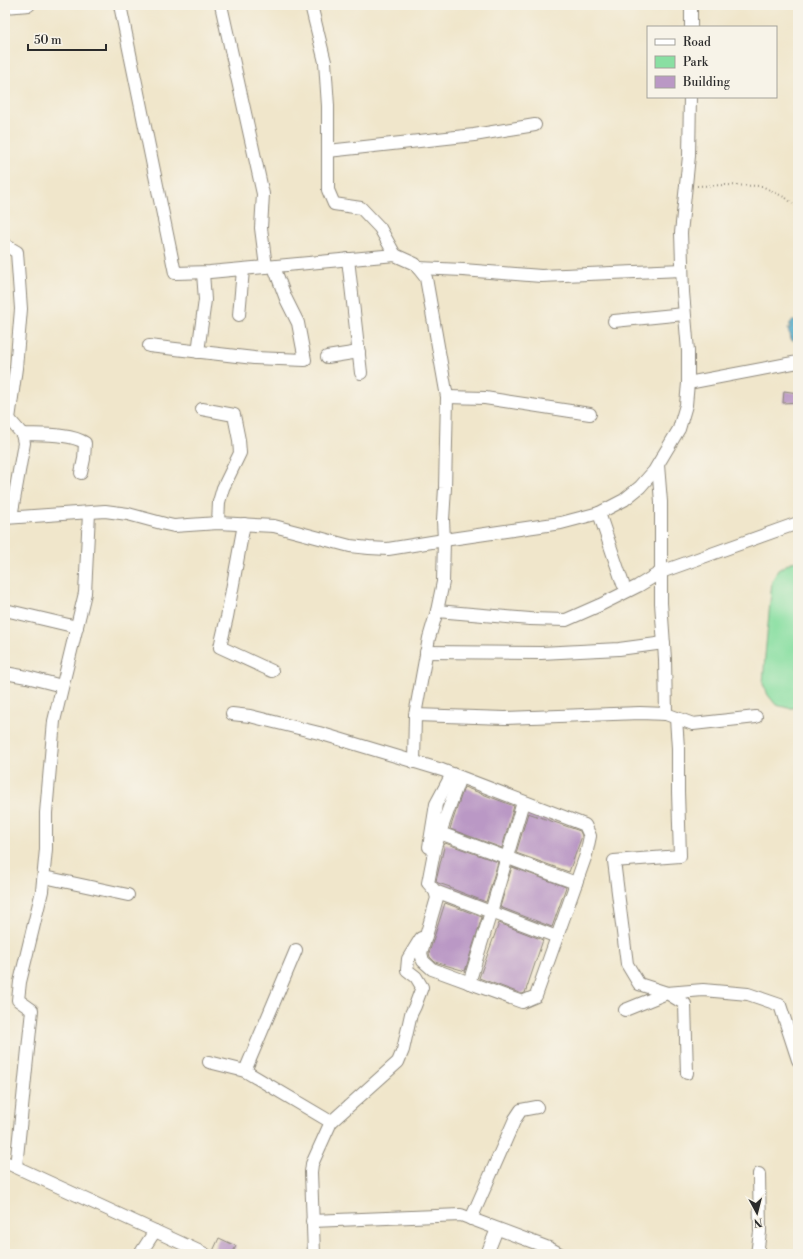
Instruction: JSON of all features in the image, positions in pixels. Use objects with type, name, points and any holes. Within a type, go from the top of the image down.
[{"type":"street","points":[[5,8],[29,5]]},
{"type":"street","points":[[120,5],[176,273],[203,273],[243,270],[395,254],[415,264],[426,278],[447,397],[443,520],[443,582],[426,652],[415,715],[414,762]]},
{"type":"street","points":[[149,346],[254,358],[305,360],[298,323],[270,267],[261,228],[263,194],[221,5]]},
{"type":"street","points":[[311,5],[326,62],[328,106],[328,190],[334,204],[361,208],[380,228],[395,254]]},
{"type":"street","points":[[691,5],[691,26]]},
{"type":"street","points":[[5,246],[17,252],[21,309],[16,368],[7,419],[22,434],[24,443],[8,517],[105,512],[128,514],[174,526],[218,523],[274,526],[350,546],[388,549],[561,523],[599,513],[624,500],[644,482],[658,465],[679,429],[686,405],[688,383],[688,350],[684,314],[681,233],[689,156],[690,98]]},
{"type":"street","points":[[328,151],[474,135],[535,125]]},
{"type":"street","points":[[348,259],[361,373]]},
{"type":"street","points":[[418,268],[541,276],[682,270]]},
{"type":"street","points":[[238,315],[243,270]]},
{"type":"street","points":[[198,352],[205,300],[203,273]]},
{"type":"street","points":[[614,321],[684,314]]},
{"type":"street","points":[[327,357],[359,352]]},
{"type":"street","points":[[688,383],[798,362]]},
{"type":"street","points":[[447,397],[485,398],[590,414]]},
{"type":"street","points":[[202,409],[234,415],[239,440],[240,453],[223,488],[219,502],[218,523]]},
{"type":"street","points":[[22,434],[62,436],[82,440],[85,442],[81,473]]},
{"type":"street","points":[[658,465],[661,502],[661,603],[671,716],[678,748],[680,856],[614,861],[627,964],[639,984],[667,993],[685,1004],[687,1073]]},
{"type":"street","points":[[16,1167],[32,1010],[18,1000],[20,982],[42,891],[44,877],[46,813],[54,721],[85,593],[89,513]]},
{"type":"street","points":[[599,513],[623,584]]},
{"type":"street","points":[[437,611],[530,619],[566,620],[600,606],[662,572],[798,523]]},
{"type":"street","points":[[244,524],[220,647],[272,672]]},
{"type":"street","points":[[5,610],[77,626]]},
{"type":"street","points":[[426,652],[540,653],[618,649],[664,644]]},
{"type":"street","points":[[5,673],[27,676],[62,686]]},
{"type":"street","points":[[415,715],[505,718],[640,713],[671,716],[693,724],[756,716]]},
{"type":"street","points":[[232,714],[250,716],[319,733],[442,770],[585,825],[590,836],[586,855],[557,937],[536,996],[522,1002],[432,969],[423,961],[421,953],[438,898],[428,883],[435,847],[456,776]]},
{"type":"street","points":[[314,1254],[312,1221],[312,1164],[331,1122],[393,1067],[398,1062],[404,1050],[411,1014],[422,987],[416,977],[407,970],[408,959],[420,941],[430,917],[431,904],[426,888],[426,874],[436,804],[456,776]]},
{"type":"street","points":[[469,983],[523,802]]},
{"type":"street","points":[[440,833],[576,883]]},
{"type":"street","points":[[44,877],[128,895]]},
{"type":"street","points":[[434,891],[557,937]]},
{"type":"street","points":[[245,1071],[296,950]]},
{"type":"street","points":[[625,1010],[667,993],[703,990],[748,994],[780,1005],[798,1060]]},
{"type":"street","points":[[209,1062],[245,1071],[331,1122]]},
{"type":"street","points":[[471,1219],[515,1119],[521,1110],[537,1107]]},
{"type":"street","points":[[5,1162],[206,1254]]},
{"type":"street","points":[[757,1254],[760,1232],[759,1174]]},
{"type":"street","points":[[312,1221],[461,1215],[549,1248],[560,1254]]},
{"type":"street","points":[[487,1254],[497,1229]]},
{"type":"street","points":[[140,1254],[155,1231]]},
{"type":"path","points":[[686,186],[762,186],[786,198],[798,208]]},
{"type":"green space","points":[[798,561],[798,708],[788,708],[776,705],[768,695],[763,684],[772,581],[778,570],[791,562]]},
{"type":"water","points":[[793,321],[798,323],[798,339],[793,341],[791,340],[788,329],[790,328],[790,323]]},
{"type":"building","points":[[784,391],[798,393],[798,402],[783,403]]},
{"type":"building","points":[[464,787],[514,806],[502,848],[450,829]]},
{"type":"building","points":[[528,813],[580,831],[582,836],[569,872],[516,853]]},
{"type":"building","points":[[445,843],[498,862],[486,902],[436,881]]},
{"type":"building","points":[[512,867],[566,887],[552,927],[500,907]]},
{"type":"building","points":[[445,903],[482,917],[465,971],[435,962],[430,957],[429,953]]},
{"type":"building","points":[[499,923],[543,940],[525,993],[522,994],[479,978]]},
{"type":"building","points":[[219,1238],[236,1246],[232,1254],[219,1254],[213,1251]]}]
